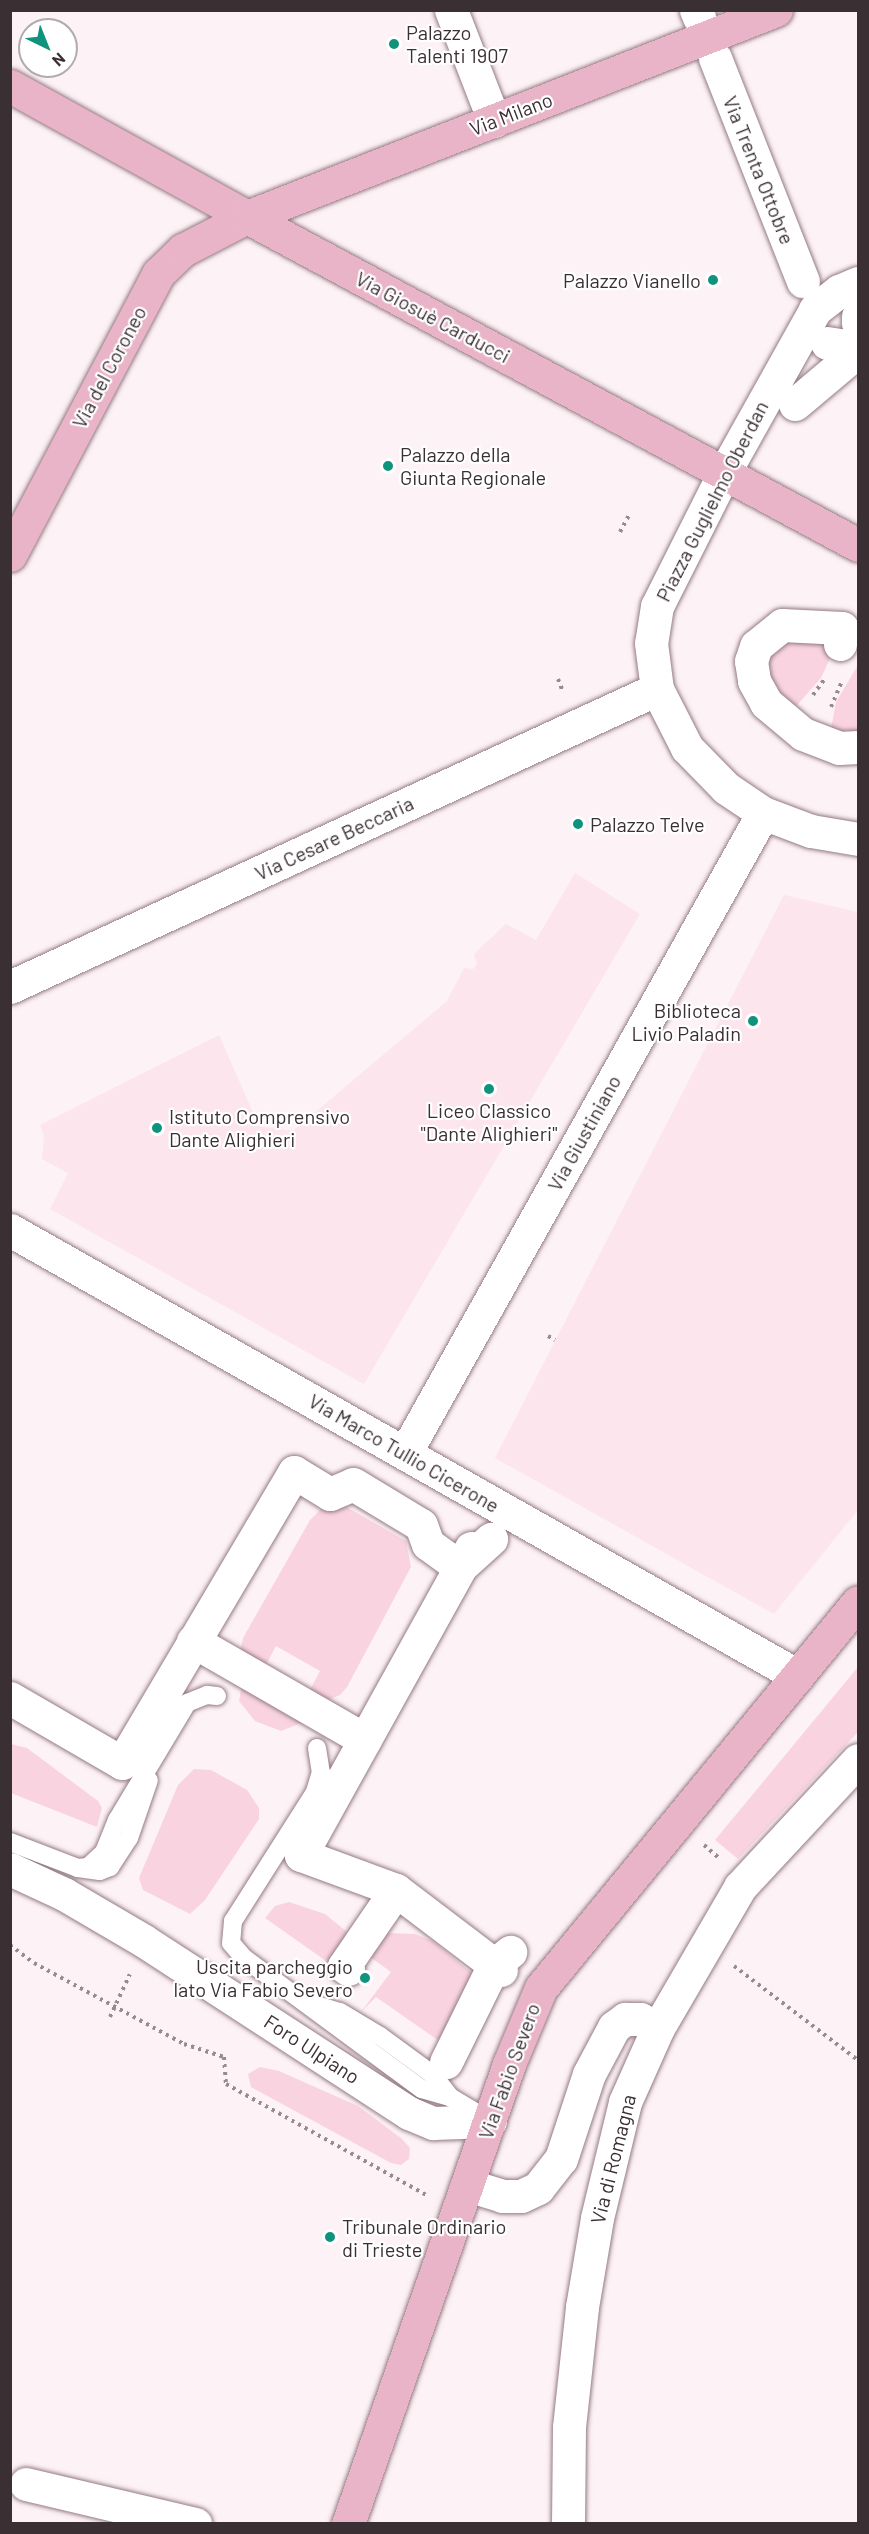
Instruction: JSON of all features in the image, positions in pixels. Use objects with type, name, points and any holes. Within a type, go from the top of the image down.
[{"type":"main road","name":"Via Milano","points":[[247,217],[776,10]]},
{"type":"main road","name":"Via Giosuè Carducci","points":[[10,86],[247,217],[858,544]]},
{"type":"main road","name":"Via del Coroneo","points":[[10,555],[158,274],[183,250],[247,217]]},
{"type":"main road","name":"Via Fabio Severo","points":[[348,2523],[490,2121],[541,1988],[858,1602]]},
{"type":"street","points":[[451,10],[494,121]]},
{"type":"street","name":"Via Trenta Ottobre","points":[[715,58],[809,295]]},
{"type":"street","points":[[809,295],[839,291],[858,283]]},
{"type":"street","name":"Piazza Guglielmo Oberdan","points":[[809,295],[657,606],[651,644],[657,689],[687,748],[726,788],[763,813],[811,831],[858,839]]},
{"type":"street","points":[[858,316],[858,322]]},
{"type":"street","points":[[795,404],[848,347]]},
{"type":"street","points":[[811,611],[852,644]]},
{"type":"street","points":[[852,644],[782,625],[756,646],[751,661],[754,681],[766,703],[824,737],[858,747]]},
{"type":"street","name":"Via Cesare Beccaria","points":[[10,987],[657,689]]},
{"type":"street","name":"Via Giustiniano","points":[[405,1453],[763,813]]},
{"type":"street","name":"Via Marco Tullio Cicerone","points":[[10,1230],[798,1676]]},
{"type":"street","points":[[11,1700],[122,1763],[294,1472],[330,1494],[353,1484],[421,1525],[428,1544],[460,1567]]},
{"type":"street","points":[[446,2062],[501,1962],[396,1890],[301,1855],[460,1567],[485,1536]]},
{"type":"street","points":[[194,1641],[282,1689],[365,1740]]},
{"type":"street","name":"Via di Romagna","points":[[568,2523],[569,2427],[582,2307],[597,2218],[625,2102],[658,2028],[740,1887],[858,1760]]},
{"type":"street","name":"Foro Ulpiano","points":[[10,1869],[64,1894],[144,1941],[409,2113],[433,2123],[490,2121]]},
{"type":"street","points":[[348,1969],[344,1966],[396,1890]]},
{"type":"street","points":[[468,2185],[502,2196],[521,2196],[538,2188],[561,2159],[589,2074],[614,2027],[625,2019],[640,2019],[658,2028]]},
{"type":"street","points":[[26,2484],[195,2523]]},
{"type":"lane","points":[[10,1842],[78,1868],[100,1871],[117,1857],[140,1809],[156,1760],[187,1703],[207,1695],[217,1696]]},
{"type":"lane","points":[[317,1748],[321,1772],[315,1792],[229,1932],[237,1952],[302,2001],[340,2012],[380,2036],[433,2075],[450,2097],[490,2121]]},
{"type":"path","points":[[620,532],[629,515]]},
{"type":"path","points":[[789,718],[821,685],[852,644]]},
{"type":"path","points":[[824,737],[852,644]]},
{"type":"path","points":[[558,679],[563,693]]},
{"type":"path","points":[[548,1336],[555,1340]]},
{"type":"path","points":[[110,2017],[144,1941]]},
{"type":"path","points":[[10,1945],[34,1963],[184,2044],[224,2057],[226,2084],[429,2196]]},
{"type":"path","points":[[725,1960],[858,2060]]},
{"type":"shaded area","points":[[781,642],[837,643],[821,678],[790,713],[776,697],[764,664]]},
{"type":"shaded area","points":[[858,665],[858,736],[830,734],[836,702]]},
{"type":"shaded area","name":"Istituto Comprensivo Dante Alighieri","points":[[575,873],[640,914],[364,1384],[50,1209],[68,1173],[42,1159],[44,1136],[40,1125],[219,1035],[254,1115],[248,1120],[251,1125],[293,1131],[447,1001],[464,968],[474,969],[477,963],[474,954],[506,924],[536,940]]},
{"type":"shaded area","points":[[784,895],[858,912],[858,1510],[774,1614],[495,1458]]},
{"type":"shaded area","points":[[343,1505],[406,1541],[411,1567],[347,1687],[340,1695],[321,1703],[305,1699],[320,1671],[276,1646],[261,1674],[243,1656],[241,1648],[243,1638],[310,1520],[323,1507]]},
{"type":"shaded area","points":[[858,1667],[858,1732],[738,1859],[715,1840]]},
{"type":"shaded area","points":[[243,1679],[306,1721],[281,1731],[255,1721],[239,1701]]},
{"type":"shaded area","points":[[11,1744],[27,1748],[98,1801],[102,1808],[97,1827],[11,1793]]},
{"type":"shaded area","points":[[194,1769],[211,1770],[247,1790],[259,1808],[259,1819],[205,1900],[190,1914],[143,1890],[139,1878],[178,1785]]},
{"type":"shaded area","points":[[289,1902],[325,1914],[347,1932],[336,1968],[265,1918],[275,1906]]},
{"type":"shaded area","points":[[389,1933],[415,1934],[433,1941],[473,1974],[442,2043],[376,1997],[361,2012],[391,1972],[366,1954],[378,1936]]},
{"type":"shaded area","points":[[260,2067],[279,2071],[358,2106],[401,2138],[410,2148],[409,2159],[401,2165],[391,2163],[251,2087],[248,2074]]},
{"type":"place","name":"Palazzo Talenti 1907","points":[[394,44]]},
{"type":"place","name":"Palazzo Vianello","points":[[713,280]]},
{"type":"place","name":"Palazzo della Giunta Regionale","points":[[388,466]]},
{"type":"place","name":"Palazzo Telve","points":[[578,824]]},
{"type":"place","name":"Biblioteca Livio Paladin","points":[[753,1021]]},
{"type":"place","name":"Liceo Classico \"Dante Alighieri\"","points":[[489,1089]]},
{"type":"place","name":"Istituto Comprensivo Dante Alighieri","points":[[157,1128]]},
{"type":"place","name":"Uscita parcheggio lato Via Fabio Severo","points":[[365,1978]]},
{"type":"place","name":"Tribunale Ordinario di Trieste","points":[[330,2237]]}]
